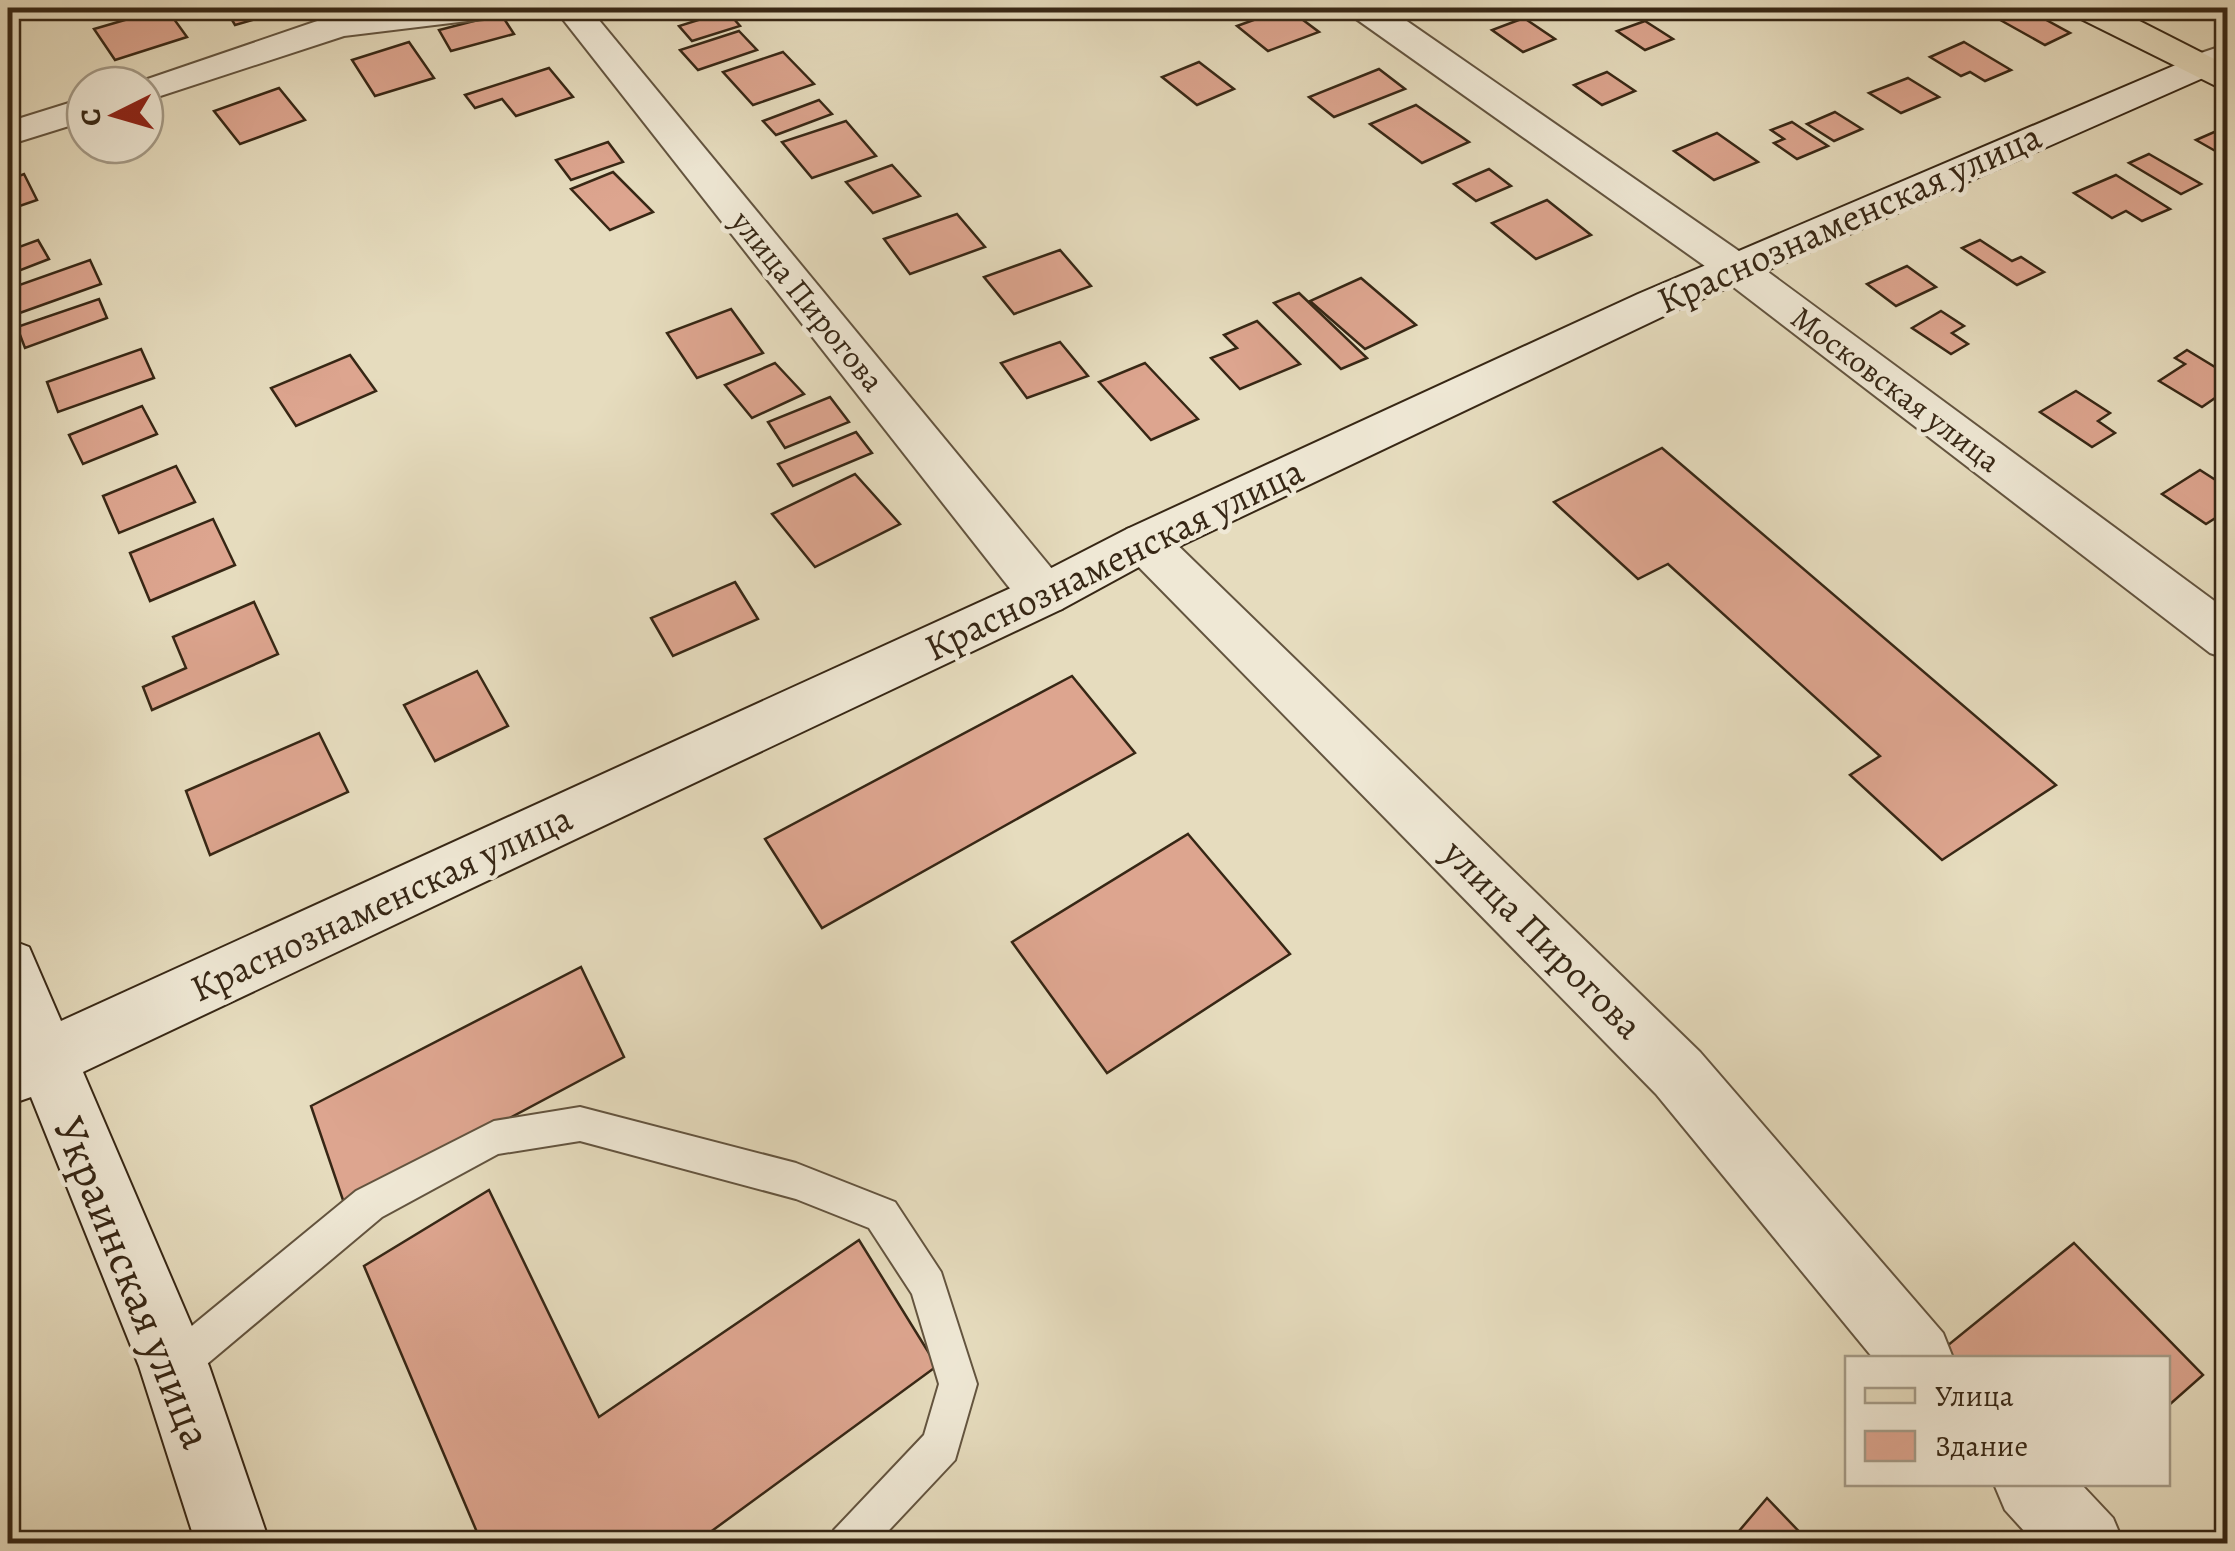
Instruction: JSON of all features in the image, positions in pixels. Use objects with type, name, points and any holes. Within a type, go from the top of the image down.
[{"type":"main road","points":[[2088,8],[2218,68]]},
{"type":"street","points":[[165,83],[340,26],[484,8]]},
{"type":"street","name":"улица Пирогова","points":[[571,8],[1044,595]]},
{"type":"street","name":"Московская улица","points":[[1364,8],[1734,267],[2228,639]]},
{"type":"street","name":"Краснознаменская улица","points":[[26,1068],[1044,595],[1144,542],[1734,267],[2218,68]]},
{"type":"street","points":[[8,134],[65,115]]},
{"type":"street","name":"улица Пирогова","points":[[1144,542],[1678,1074],[1916,1356]]},
{"type":"street","name":"Украинская улица","points":[[8,966],[26,1068],[174,1366],[233,1544]]},
{"type":"street","points":[[2032,1486],[2088,1544]]},
{"type":"lane","points":[[174,1366],[369,1204],[494,1138],[580,1124],[796,1181],[882,1215],[928,1285],[958,1384],[941,1446],[848,1544]]},
{"type":"building","points":[[166,8],[187,37],[115,60],[94,29]]},
{"type":"building","points":[[225,8],[282,8],[284,11],[235,25]]},
{"type":"building","points":[[1287,8],[1319,32],[1268,51],[1237,26]]},
{"type":"building","points":[[2028,10],[2070,33],[2045,45],[2002,21]]},
{"type":"building","points":[[727,11],[740,26],[692,41],[679,26]]},
{"type":"building","points":[[501,14],[514,34],[451,51],[439,30]]},
{"type":"building","points":[[1524,18],[1555,39],[1523,52],[1492,30]]},
{"type":"building","points":[[1645,21],[1673,39],[1645,50],[1617,31]]},
{"type":"building","points":[[739,31],[757,50],[698,70],[680,50]]},
{"type":"building","points":[[409,42],[434,78],[375,96],[352,60]]},
{"type":"building","points":[[1964,42],[2011,70],[1985,81],[1970,72],[1961,76],[1930,57]]},
{"type":"building","points":[[783,52],[814,84],[753,105],[723,72]]},
{"type":"building","points":[[1199,62],[1234,89],[1197,105],[1162,77]]},
{"type":"building","points":[[549,68],[573,97],[516,116],[502,99],[475,108],[465,95]]},
{"type":"building","points":[[1379,69],[1405,89],[1334,117],[1309,97]]},
{"type":"building","points":[[1607,72],[1635,91],[1602,105],[1574,85]]},
{"type":"building","points":[[1908,78],[1939,97],[1901,113],[1869,93]]},
{"type":"building","points":[[279,88],[305,120],[240,144],[214,111]]},
{"type":"building","points":[[819,100],[832,114],[776,135],[763,121]]},
{"type":"building","points":[[1416,105],[1469,142],[1422,163],[1370,124]]},
{"type":"building","points":[[1835,112],[1862,129],[1834,141],[1807,124]]},
{"type":"building","points":[[846,121],[876,156],[812,178],[782,142]]},
{"type":"building","points":[[1792,122],[1828,146],[1797,159],[1774,143],[1784,139],[1771,130]]},
{"type":"building","points":[[2228,126],[2226,157],[2196,140]]},
{"type":"building","points":[[1717,133],[1758,162],[1714,180],[1674,151]]},
{"type":"building","points":[[608,142],[623,162],[571,180],[556,160]]},
{"type":"building","points":[[2149,154],[2201,184],[2181,194],[2129,163]]},
{"type":"building","points":[[892,165],[920,196],[873,213],[846,182]]},
{"type":"building","points":[[1489,169],[1511,186],[1476,201],[1454,184]]},
{"type":"building","points":[[613,172],[653,212],[610,230],[571,189]]},
{"type":"building","points":[[24,174],[37,200],[8,210],[8,180]]},
{"type":"building","points":[[2116,175],[2170,209],[2142,221],[2126,211],[2112,218],[2074,193]]},
{"type":"building","points":[[1547,200],[1591,235],[1536,259],[1492,223]]},
{"type":"building","points":[[957,214],[985,247],[910,274],[884,239]]},
{"type":"building","points":[[38,240],[49,259],[8,275],[8,251]]},
{"type":"building","points":[[1980,240],[2012,261],[2021,257],[2044,272],[2017,285],[1962,248]]},
{"type":"building","points":[[1060,250],[1091,286],[1014,314],[984,277]]},
{"type":"building","points":[[90,260],[101,284],[14,315],[8,289]]},
{"type":"building","points":[[1907,266],[1936,287],[1896,306],[1867,284]]},
{"type":"building","points":[[1361,278],[1416,325],[1365,349],[1310,301]]},
{"type":"building","points":[[1299,293],[1367,358],[1341,369],[1274,303]]},
{"type":"building","points":[[99,299],[107,318],[25,348],[17,327]]},
{"type":"building","points":[[731,309],[763,353],[697,378],[667,333]]},
{"type":"building","points":[[1941,311],[1964,326],[1952,333],[1968,344],[1951,354],[1912,328]]},
{"type":"building","points":[[1257,321],[1300,364],[1240,389],[1211,358],[1237,348],[1224,335]]},
{"type":"building","points":[[1060,342],[1088,376],[1027,398],[1001,363]]},
{"type":"building","points":[[141,349],[154,378],[58,412],[47,382]]},
{"type":"building","points":[[2187,350],[2228,375],[2228,389],[2202,407],[2159,381],[2185,364],[2175,358]]},
{"type":"building","points":[[350,355],[376,391],[296,426],[271,388]]},
{"type":"building","points":[[775,363],[804,394],[752,418],[725,385]]},
{"type":"building","points":[[1145,363],[1198,419],[1151,440],[1099,382]]},
{"type":"building","points":[[2076,391],[2110,413],[2098,421],[2115,433],[2092,447],[2040,412]]},
{"type":"building","points":[[830,397],[849,422],[785,448],[768,422]]},
{"type":"building","points":[[142,406],[157,434],[83,464],[69,435]]},
{"type":"building","points":[[856,432],[872,453],[793,486],[778,464]]},
{"type":"building","points":[[1662,448],[2056,785],[1942,860],[1850,775],[1880,756],[1668,564],[1638,579],[1554,502]]},
{"type":"building","points":[[176,466],[195,502],[119,533],[103,496]]},
{"type":"building","points":[[2200,470],[2228,488],[2228,510],[2206,524],[2162,494]]},
{"type":"building","points":[[855,474],[900,524],[815,567],[772,514]]},
{"type":"building","points":[[213,519],[235,565],[150,601],[130,553]]},
{"type":"building","points":[[735,582],[758,619],[673,656],[651,618]]},
{"type":"building","points":[[254,602],[278,654],[152,710],[143,687],[186,668],[173,637]]},
{"type":"building","points":[[477,671],[508,726],[435,761],[404,705]]},
{"type":"building","points":[[1072,676],[1135,753],[822,928],[765,839]]},
{"type":"building","points":[[319,733],[348,792],[210,855],[186,791]]},
{"type":"building","points":[[1188,834],[1290,954],[1107,1073],[1012,942]]},
{"type":"building","points":[[581,967],[624,1057],[345,1206],[311,1106]]},
{"type":"building","points":[[489,1190],[599,1417],[859,1240],[937,1366],[694,1544],[482,1544],[364,1266]]},
{"type":"building","points":[[2074,1243],[2203,1375],[2170,1404],[2170,1356],[1948,1356],[1942,1350]]},
{"type":"building","points":[[1767,1498],[1811,1544],[1728,1544]]}]
